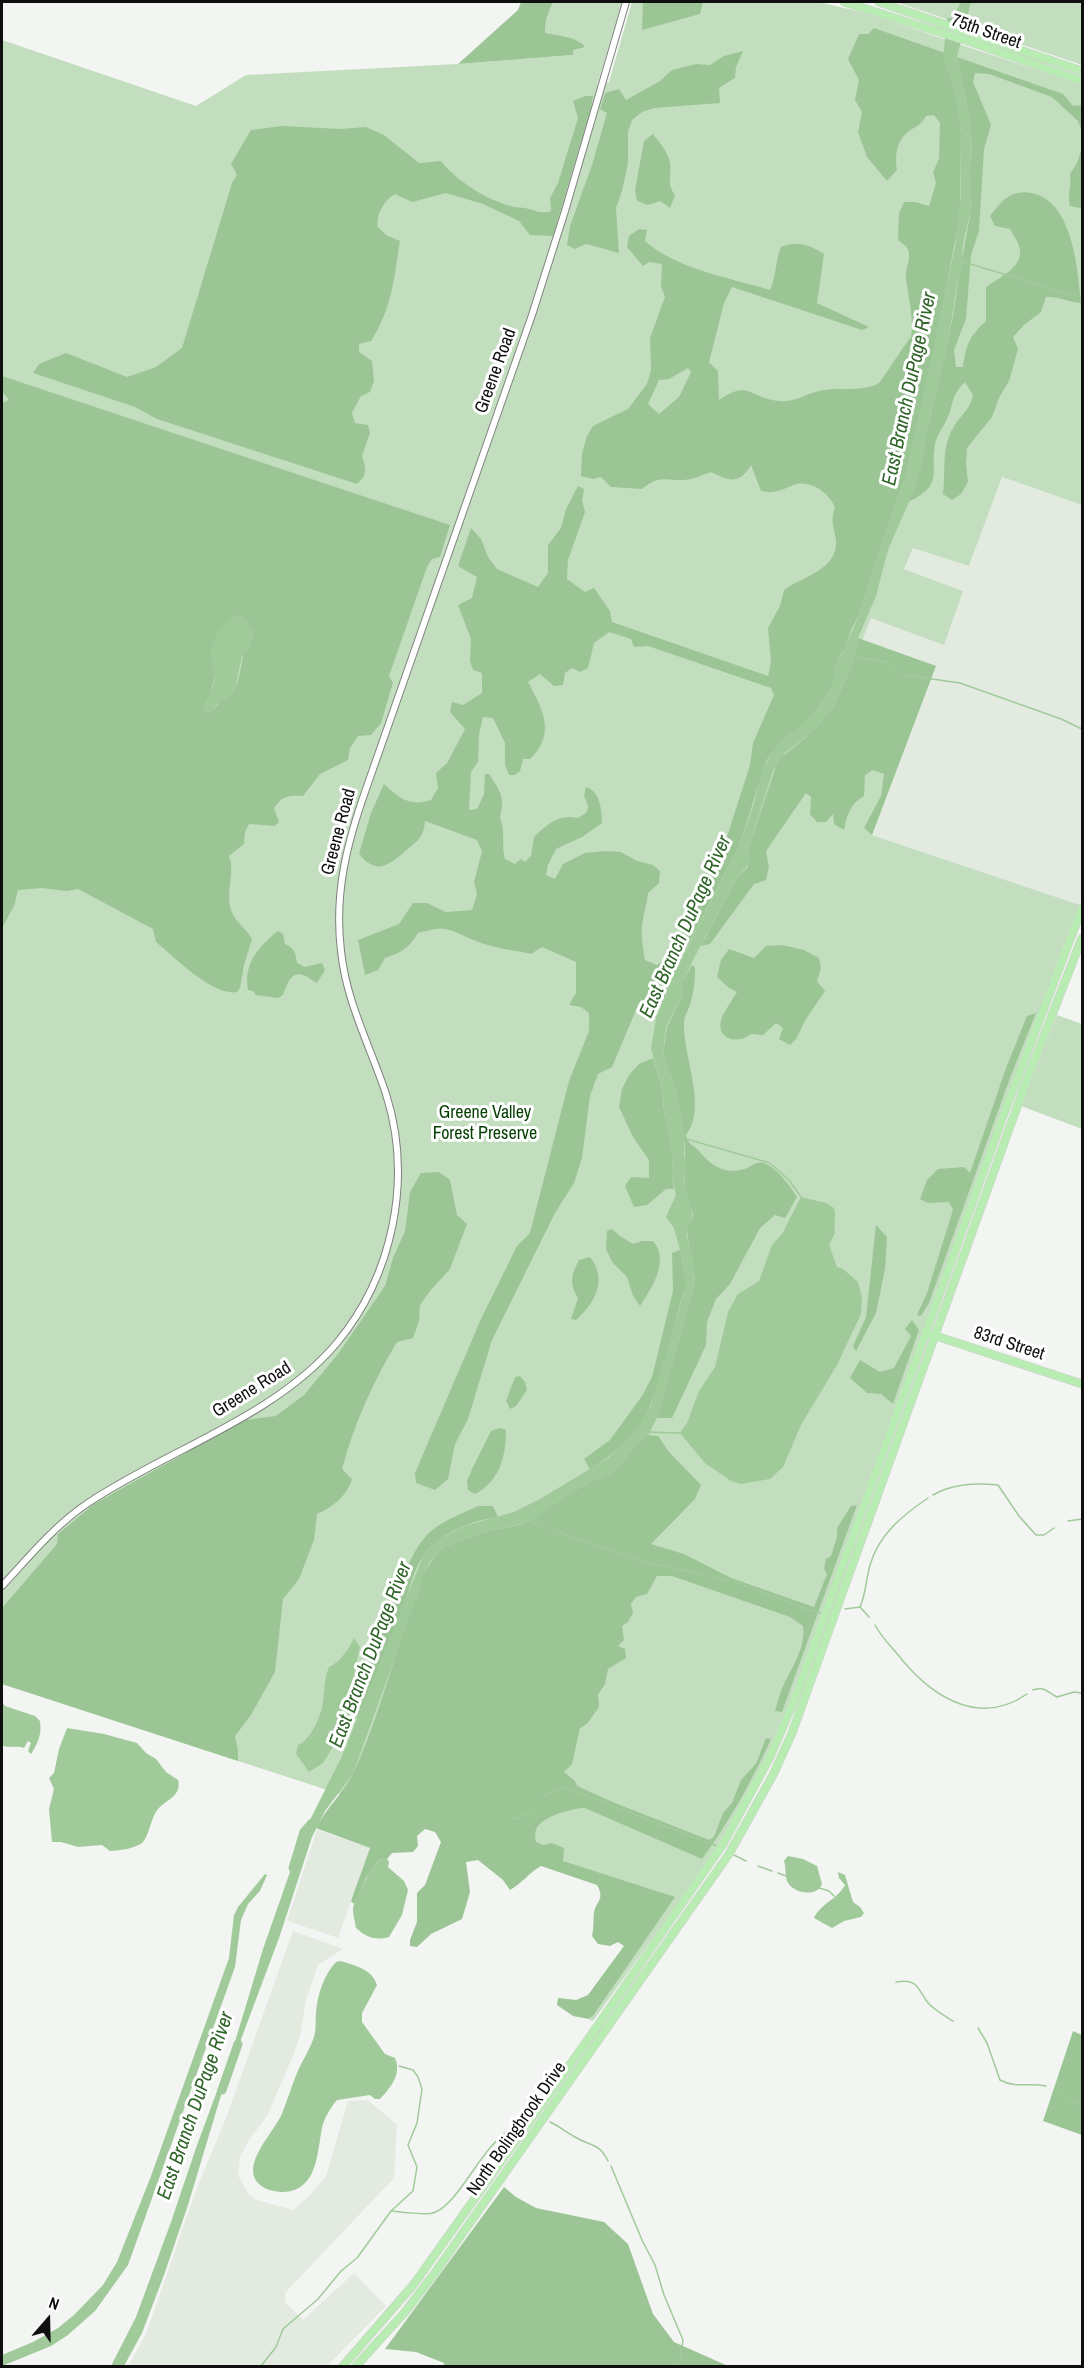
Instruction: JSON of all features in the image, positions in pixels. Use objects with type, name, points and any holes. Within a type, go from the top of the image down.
[{"type":"main road","name":"75th Street","points":[[844,2],[941,32],[1083,81]]},
{"type":"main road","name":"75th Street","points":[[879,2],[1083,71]]},
{"type":"main road","name":"North Bolingbrook Drive","points":[[343,2367],[414,2284],[732,1830],[767,1764],[788,1716],[925,1332],[1030,1045],[1083,908]]},
{"type":"main road","name":"North Bolingbrook Drive","points":[[356,2367],[405,2312],[434,2274],[729,1854],[774,1773],[792,1732],[1026,1082],[1083,938]]},
{"type":"main road","name":"83rd Street","points":[[925,1332],[1083,1384]]},
{"type":"street","name":"Greene Road","points":[[2,1586],[57,1528],[89,1502],[267,1403],[295,1383],[327,1354],[345,1332],[367,1297],[380,1269],[390,1238],[396,1202],[397,1151],[386,1095],[354,1009],[343,965],[338,913],[344,861],[351,831],[532,315],[626,2]]},
{"type":"shaded area","points":[[521,2],[553,2],[546,20],[545,33],[572,39],[585,47],[573,50],[573,55],[458,64],[518,10]]},
{"type":"shaded area","points":[[643,2],[703,2],[700,14],[642,30]]},
{"type":"shaded area","points":[[961,2],[971,2],[957,57],[970,120],[971,211],[963,244],[964,262],[959,274],[947,348],[916,486],[888,550],[876,596],[858,638],[851,667],[833,707],[817,728],[785,753],[773,771],[749,847],[750,863],[737,878],[693,960],[681,986],[682,996],[666,1027],[663,1054],[676,1092],[685,1138],[684,1156],[688,1168],[685,1174],[685,1188],[693,1216],[692,1223],[686,1227],[694,1262],[695,1281],[657,1418],[648,1435],[613,1472],[577,1489],[530,1522],[484,1532],[444,1547],[429,1563],[353,1774],[325,1811],[312,1837],[279,1938],[225,2082],[188,2205],[142,2333],[124,2366],[111,2366],[136,2317],[171,2222],[234,2045],[263,1949],[304,1832],[342,1756],[424,1554],[440,1539],[464,1526],[514,1512],[608,1458],[634,1434],[651,1405],[685,1289],[680,1250],[674,1228],[666,1217],[676,1195],[672,1175],[673,1157],[661,1084],[651,1049],[656,1018],[675,972],[740,844],[763,767],[778,745],[814,713],[829,692],[835,672],[832,668],[842,654],[860,613],[905,479],[955,246],[961,195],[961,132],[953,85],[943,59],[947,18],[952,18]]},
{"type":"shaded area","points":[[874,28],[945,53],[958,107],[961,133],[960,215],[933,357],[905,479],[860,613],[837,661],[835,679],[829,692],[814,713],[801,727],[785,738],[766,761],[740,844],[684,953],[661,1006],[649,997],[639,1003],[612,1067],[598,1074],[590,1096],[582,1158],[574,1183],[555,1213],[492,1340],[468,1419],[455,1444],[448,1479],[435,1490],[416,1483],[415,1473],[481,1319],[517,1246],[530,1233],[569,1081],[589,1031],[589,1013],[581,1007],[569,1005],[576,993],[576,962],[542,947],[531,954],[489,945],[443,929],[418,933],[404,949],[385,958],[378,970],[365,975],[358,940],[399,924],[413,903],[427,903],[446,912],[472,910],[477,894],[474,882],[482,851],[477,840],[425,821],[423,833],[415,843],[390,863],[375,866],[359,854],[371,813],[384,784],[405,800],[424,802],[431,800],[438,788],[436,773],[447,763],[465,729],[450,712],[452,702],[463,705],[482,693],[482,673],[473,670],[470,661],[471,639],[458,605],[472,598],[477,577],[458,566],[471,528],[481,539],[488,557],[497,569],[538,587],[548,573],[548,545],[561,528],[566,509],[578,486],[584,489],[582,501],[585,512],[568,560],[567,579],[585,592],[594,588],[610,611],[612,622],[768,676],[771,662],[768,628],[780,606],[784,590],[818,571],[831,558],[835,550],[833,520],[835,507],[829,498],[809,484],[797,484],[776,492],[761,491],[751,465],[742,476],[733,479],[723,478],[711,472],[686,480],[657,480],[642,489],[611,487],[601,477],[593,479],[581,476],[582,453],[593,426],[628,409],[647,384],[651,370],[650,338],[665,297],[661,287],[662,264],[649,262],[643,266],[627,247],[629,236],[639,229],[647,230],[645,241],[672,259],[688,266],[770,290],[781,247],[804,244],[814,248],[824,254],[817,303],[869,327],[862,330],[732,287],[724,303],[709,362],[718,371],[719,400],[743,390],[769,399],[784,401],[795,400],[814,392],[872,386],[879,383],[911,337],[911,314],[906,274],[909,252],[898,240],[899,213],[904,202],[929,206],[936,183],[933,172],[939,159],[940,123],[934,115],[926,116],[901,139],[897,149],[897,170],[887,181],[867,157],[858,132],[862,112],[855,100],[859,80],[848,59],[859,34],[868,34]],"holes":[[[688,368],[691,372],[679,397],[659,414],[648,404],[659,380],[669,379]],[[609,632],[631,639],[634,647],[648,646],[771,688],[774,695],[753,743],[750,765],[724,846],[713,846],[704,879],[687,909],[685,925],[666,958],[657,965],[645,960],[642,934],[648,893],[659,883],[660,871],[653,865],[637,861],[621,852],[605,851],[585,853],[563,864],[555,879],[546,875],[556,849],[582,837],[602,823],[599,802],[591,789],[586,787],[584,796],[588,806],[587,812],[578,818],[565,817],[549,824],[534,837],[531,856],[525,862],[521,859],[515,864],[505,859],[500,818],[502,800],[489,774],[485,774],[484,794],[477,809],[469,810],[471,772],[478,762],[479,735],[483,717],[493,718],[505,743],[505,765],[509,775],[515,775],[520,771],[523,759],[530,759],[538,750],[545,731],[542,711],[528,682],[540,674],[554,686],[563,685],[565,673],[572,668],[580,672],[588,668],[594,643]]]},
{"type":"shaded area","points":[[743,51],[736,67],[735,78],[719,88],[720,103],[654,108],[642,112],[632,120],[628,132],[628,163],[616,208],[619,253],[586,244],[575,249],[567,245],[570,226],[592,165],[607,113],[600,109],[605,93],[619,89],[626,100],[660,81],[672,70],[696,64],[710,65],[724,56]]},
{"type":"shaded area","points":[[957,57],[1063,94],[1073,106],[1082,105],[1082,131],[1078,121],[1052,97],[989,74],[975,73],[973,82],[991,125],[984,149],[979,231],[971,255],[966,319],[954,350],[956,367],[963,367],[970,341],[986,321],[986,287],[1010,271],[1019,260],[1019,246],[1010,229],[995,226],[990,216],[1009,196],[1021,193],[1035,194],[1048,200],[1058,211],[1071,240],[1081,303],[1046,297],[1041,312],[1013,337],[1018,349],[1009,381],[992,417],[967,448],[968,482],[961,494],[952,500],[943,494],[947,444],[953,428],[967,409],[973,395],[965,382],[960,387],[936,440],[932,483],[928,489],[908,502],[919,472],[946,348],[971,211],[970,120]]},
{"type":"shaded area","points":[[585,96],[593,96],[591,108],[553,236],[530,235],[519,221],[483,204],[446,193],[412,202],[395,194],[382,207],[377,226],[386,235],[400,241],[391,293],[384,317],[371,341],[359,344],[359,352],[372,361],[374,381],[370,392],[361,396],[352,413],[355,423],[368,425],[370,433],[362,456],[364,474],[357,484],[157,419],[135,407],[33,373],[39,364],[66,353],[127,377],[156,367],[182,348],[232,183],[237,175],[231,164],[251,130],[282,126],[341,129],[366,127],[384,135],[419,163],[441,161],[464,183],[495,201],[545,212],[551,211],[550,198],[558,183],[578,118],[573,101]]},
{"type":"shaded area","points":[[653,134],[666,151],[670,163],[670,183],[675,195],[670,208],[660,201],[648,205],[637,201],[635,190],[644,141]]},
{"type":"shaded area","points":[[1082,148],[1082,207],[1079,208],[1070,206],[1070,174]]},
{"type":"shaded area","points":[[2,376],[450,525],[440,557],[432,559],[427,567],[389,676],[393,683],[381,723],[371,735],[358,736],[350,748],[348,760],[320,774],[303,796],[290,796],[280,801],[274,808],[279,822],[275,826],[249,824],[245,832],[244,844],[229,856],[231,863],[230,905],[236,919],[252,939],[237,992],[228,992],[206,982],[156,942],[153,929],[78,889],[67,891],[42,888],[18,890],[14,906],[2,928],[2,403],[9,400],[2,391]],"holes":[[[238,615],[247,621],[237,685],[214,710],[206,713],[204,707],[215,675],[212,663]]]},
{"type":"shaded area","points":[[1002,477],[1082,505],[1082,897],[1080,905],[872,835],[936,667],[862,641],[870,618],[963,591],[904,569],[913,547],[969,566]]},
{"type":"shaded area","points":[[238,615],[247,621],[254,632],[250,647],[242,656],[235,690],[230,697],[216,705],[214,710],[206,713],[203,707],[215,679],[211,662],[213,643],[222,626]]},
{"type":"shaded area","points":[[858,638],[936,666],[872,835],[864,828],[881,796],[884,774],[873,770],[865,775],[864,796],[850,810],[844,830],[834,824],[833,814],[826,822],[817,822],[810,814],[811,797],[806,793],[766,851],[769,867],[766,880],[754,884],[710,944],[701,946],[737,878],[748,867],[749,847],[778,760],[806,737],[833,707],[851,667]]},
{"type":"shaded area","points":[[278,931],[283,934],[285,944],[294,951],[297,963],[305,967],[322,963],[325,970],[317,983],[305,976],[295,975],[283,995],[278,998],[256,995],[253,991],[248,990],[250,964],[259,949]]},
{"type":"shaded area","points":[[782,945],[804,950],[819,958],[821,968],[817,981],[825,991],[790,1045],[779,1039],[783,1028],[776,1023],[763,1035],[751,1034],[745,1038],[728,1038],[721,1030],[720,1024],[737,992],[717,977],[721,960],[729,949],[754,958],[766,946]]},
{"type":"shaded area","points":[[692,965],[695,968],[694,987],[684,1023],[695,1111],[686,1135],[687,1138],[709,1161],[725,1170],[737,1171],[757,1163],[768,1165],[780,1175],[797,1197],[785,1218],[775,1215],[760,1228],[730,1284],[716,1299],[707,1322],[706,1345],[672,1418],[657,1418],[695,1281],[686,1227],[693,1219],[693,1213],[685,1195],[685,1138],[676,1092],[663,1054],[667,1027],[682,996],[681,985]]},
{"type":"shaded area","points":[[1036,1013],[1010,1078],[929,1303],[921,1316],[917,1315],[927,1293],[953,1210],[949,1202],[928,1203],[920,1199],[927,1180],[938,1169],[964,1167],[970,1173],[1006,1068],[1027,1016]]},
{"type":"shaded area","points":[[653,1058],[661,1084],[673,1157],[674,1189],[666,1189],[647,1205],[634,1207],[625,1186],[631,1177],[649,1178],[649,1160],[633,1137],[619,1107],[622,1089],[629,1075],[639,1064]]},
{"type":"shaded area","points":[[439,1172],[450,1180],[457,1215],[467,1224],[450,1269],[420,1305],[419,1321],[413,1338],[397,1342],[365,1404],[342,1469],[352,1479],[347,1491],[329,1508],[317,1514],[314,1540],[299,1579],[283,1599],[275,1672],[251,1715],[235,1736],[238,1761],[2,1684],[2,1608],[57,1544],[58,1534],[94,1504],[245,1420],[276,1416],[304,1395],[338,1354],[385,1286],[393,1258],[405,1231],[410,1192],[421,1173]]},
{"type":"shaded area","points":[[801,1197],[826,1203],[834,1208],[835,1233],[829,1245],[837,1267],[843,1269],[858,1282],[862,1297],[861,1314],[837,1365],[801,1425],[783,1467],[770,1479],[741,1484],[731,1481],[705,1463],[680,1433],[687,1423],[699,1391],[715,1367],[728,1312],[738,1294],[759,1281],[772,1245],[782,1234]]},
{"type":"shaded area","points":[[876,1225],[887,1237],[885,1269],[876,1313],[856,1351],[853,1346],[866,1317]]},
{"type":"shaded area","points":[[612,1229],[633,1244],[653,1241],[658,1249],[660,1265],[654,1283],[640,1306],[633,1296],[627,1277],[612,1262],[606,1249],[607,1231]]},
{"type":"shaded area","points":[[680,1250],[685,1289],[651,1405],[634,1434],[590,1469],[584,1459],[610,1440],[642,1396],[652,1377],[673,1291],[672,1253]]},
{"type":"shaded area","points":[[590,1257],[598,1274],[597,1291],[583,1313],[576,1320],[571,1319],[578,1298],[573,1288],[573,1275],[579,1260]]},
{"type":"shaded area","points":[[912,1320],[919,1330],[893,1404],[881,1394],[867,1393],[850,1378],[860,1360],[880,1372],[894,1368],[911,1336],[905,1329]]},
{"type":"shaded area","points":[[520,1376],[527,1390],[516,1406],[510,1409],[506,1401],[515,1377]]},
{"type":"shaded area","points":[[500,1428],[506,1430],[505,1449],[500,1467],[484,1489],[475,1494],[468,1490],[467,1481],[491,1431]]},
{"type":"shaded area","points":[[648,1435],[658,1436],[669,1452],[701,1485],[695,1499],[651,1544],[684,1554],[731,1578],[814,1607],[827,1574],[824,1569],[826,1559],[831,1556],[837,1537],[837,1528],[851,1506],[857,1505],[782,1712],[775,1711],[801,1648],[803,1626],[790,1617],[672,1576],[657,1576],[647,1594],[636,1597],[631,1604],[633,1613],[628,1622],[622,1626],[624,1640],[618,1646],[625,1649],[626,1658],[608,1669],[605,1684],[598,1695],[599,1707],[587,1724],[580,1728],[572,1764],[564,1772],[575,1781],[577,1786],[709,1840],[714,1837],[723,1813],[732,1803],[741,1780],[756,1764],[766,1738],[771,1739],[740,1801],[702,1859],[585,1808],[555,1815],[537,1828],[536,1842],[543,1845],[552,1843],[564,1848],[563,1861],[675,1897],[589,2019],[573,2016],[557,2005],[558,1998],[576,2000],[588,1995],[624,1946],[618,1942],[610,1946],[598,1944],[592,1936],[594,1912],[600,1897],[597,1885],[541,1866],[510,1890],[503,1880],[478,1860],[466,1862],[470,1892],[462,1919],[431,1934],[417,1947],[410,1946],[417,1922],[417,1893],[425,1885],[441,1842],[435,1832],[425,1829],[417,1836],[418,1846],[413,1852],[392,1853],[387,1859],[379,1860],[366,1878],[354,1904],[351,1901],[370,1848],[316,1828],[354,1772],[373,1724],[417,1591],[428,1566],[436,1556],[444,1547],[484,1532],[523,1524],[532,1519],[577,1489],[613,1472]]},
{"type":"shaded area","points":[[478,1506],[493,1506],[498,1517],[471,1523],[454,1531],[431,1547],[420,1561],[396,1627],[357,1721],[356,1714],[377,1645],[397,1590],[419,1546],[440,1524]]},
{"type":"shaded area","points":[[354,1638],[360,1647],[352,1684],[352,1709],[341,1734],[323,1763],[309,1772],[296,1754],[298,1745],[307,1738],[318,1719],[329,1667],[344,1655]]},
{"type":"shaded area","points":[[2,1702],[5,1706],[35,1716],[40,1721],[39,1738],[31,1754],[28,1751],[31,1743],[28,1741],[24,1748],[2,1745]]},
{"type":"shaded area","points":[[67,1728],[104,1734],[137,1743],[146,1753],[156,1759],[166,1772],[178,1780],[176,1794],[158,1809],[146,1836],[139,1845],[110,1851],[102,1845],[78,1847],[52,1842],[49,1809],[54,1789],[49,1778],[54,1773],[59,1749]]},
{"type":"shaded area","points":[[317,1829],[370,1848],[338,1938],[287,1921]]},
{"type":"shaded area","points":[[788,1856],[803,1859],[817,1866],[822,1884],[819,1889],[809,1893],[798,1891],[789,1885],[784,1861]]},
{"type":"shaded area","points":[[382,1858],[387,1859],[388,1867],[404,1881],[408,1890],[402,1915],[389,1937],[379,1939],[367,1936],[356,1928],[353,1909],[365,1882]]},
{"type":"shaded area","points":[[838,1872],[845,1875],[853,1902],[864,1913],[861,1917],[844,1921],[832,1928],[814,1918],[845,1885],[839,1878]]},
{"type":"shaded area","points":[[265,1874],[267,1875],[260,1891],[248,1904],[241,1920],[235,1967],[128,2265],[95,2311],[68,2335],[51,2346],[2,2366],[2,2355],[33,2342],[58,2328],[74,2315],[103,2285],[117,2262],[151,2176],[229,1958],[234,1915]]},
{"type":"shaded area","points":[[293,1931],[343,1949],[318,1965],[306,2000],[300,2036],[293,2056],[267,2116],[249,2140],[240,2157],[238,2175],[249,2195],[257,2200],[293,2210],[326,2176],[348,2101],[368,2100],[397,2125],[394,2178],[285,2293],[286,2303],[303,2320],[354,2273],[386,2306],[327,2366],[128,2366],[146,2334],[196,2190],[226,2118]]},
{"type":"shaded area","points":[[341,1961],[363,1969],[375,1980],[377,1985],[362,2013],[362,2022],[385,2054],[395,2058],[396,2075],[380,2099],[375,2099],[370,2095],[337,2100],[323,2124],[317,2158],[310,2177],[304,2185],[295,2190],[277,2192],[270,2190],[259,2184],[254,2176],[253,2167],[256,2157],[283,2111],[297,2073],[313,2040],[318,2000],[325,1979],[336,1962]]},
{"type":"shaded area","points":[[1073,2031],[1082,2035],[1082,2135],[1043,2121]]},
{"type":"shaded area","points":[[504,2187],[536,2208],[604,2222],[628,2244],[653,2314],[674,2342],[728,2366],[444,2366],[444,2363],[416,2352],[385,2349]]},
{"type":"green space","name":"Greene Valley Forest Preserve","points":[[553,2],[622,2],[597,86],[609,82],[632,2],[818,2],[866,13],[1082,85],[1082,505],[1002,477],[969,566],[913,548],[904,569],[963,591],[944,645],[871,618],[862,641],[936,666],[872,835],[1080,905],[795,1686],[771,1744],[744,1799],[697,1878],[593,2021],[589,2020],[671,1902],[2,1684],[2,40],[196,106],[246,75],[458,64],[573,55],[569,38],[545,34],[546,20]]},
{"type":"green space","points":[[896,2],[1082,2],[1082,65]]},
{"type":"green space","points":[[1057,1015],[1082,1024],[1082,1129],[1021,1106]]},
{"type":"waterway","points":[[964,262],[1082,298]]},
{"type":"waterway","points":[[854,657],[887,662],[904,675]]},
{"type":"waterway","points":[[904,675],[960,683],[1061,719],[1082,729]]},
{"type":"waterway","points":[[683,1138],[770,1163],[789,1180],[801,1197]]},
{"type":"waterway","points":[[648,1432],[680,1433]]},
{"type":"waterway","points":[[933,1495],[949,1488],[965,1485],[998,1485],[1019,1516],[1036,1535],[1044,1535],[1054,1528]]},
{"type":"waterway","points":[[860,1607],[870,1565],[879,1544],[901,1518],[928,1498]]},
{"type":"waterway","points":[[1068,1521],[1082,1519]]},
{"type":"waterway","points":[[529,1521],[633,1559],[739,1583],[821,1613]]},
{"type":"waterway","points":[[845,1609],[860,1607],[869,1617]]},
{"type":"waterway","points":[[875,1625],[916,1675],[944,1697],[976,1708],[993,1708],[1010,1703],[1027,1694]]},
{"type":"waterway","points":[[1033,1690],[1043,1689],[1057,1697],[1074,1692],[1082,1693]]},
{"type":"waterway","points":[[512,1819],[525,1815],[549,1794],[566,1788],[717,1846]]},
{"type":"waterway","name":"East Branch DuPage River","points":[[293,1868],[304,1832],[312,1823]]},
{"type":"waterway","points":[[734,1855],[746,1861]]},
{"type":"waterway","points":[[758,1866],[772,1871]]},
{"type":"waterway","points":[[778,1873],[786,1876]]},
{"type":"waterway","points":[[819,1888],[829,1891],[834,1896]]},
{"type":"waterway","points":[[896,1982],[910,1982],[917,1986],[929,2004],[953,2021]]},
{"type":"waterway","points":[[978,2028],[987,2043],[1000,2080],[1018,2085],[1046,2086]]},
{"type":"waterway","name":"East Branch DuPage River","points":[[222,2090],[238,2044]]},
{"type":"waterway","points":[[261,2366],[276,2347],[283,2329],[318,2299],[341,2271],[357,2258],[391,2211],[413,2191],[417,2167],[408,2145],[417,2123],[422,2089],[413,2070],[399,2066]]},
{"type":"waterway","points":[[1054,2090],[1068,2102],[1082,2105]]},
{"type":"waterway","points":[[550,2122],[580,2140],[597,2147],[608,2161]]},
{"type":"waterway","points":[[392,2211],[430,2214],[443,2208],[490,2148],[511,2129]]},
{"type":"waterway","points":[[611,2166],[655,2265],[664,2295],[683,2340],[679,2366]]}]
